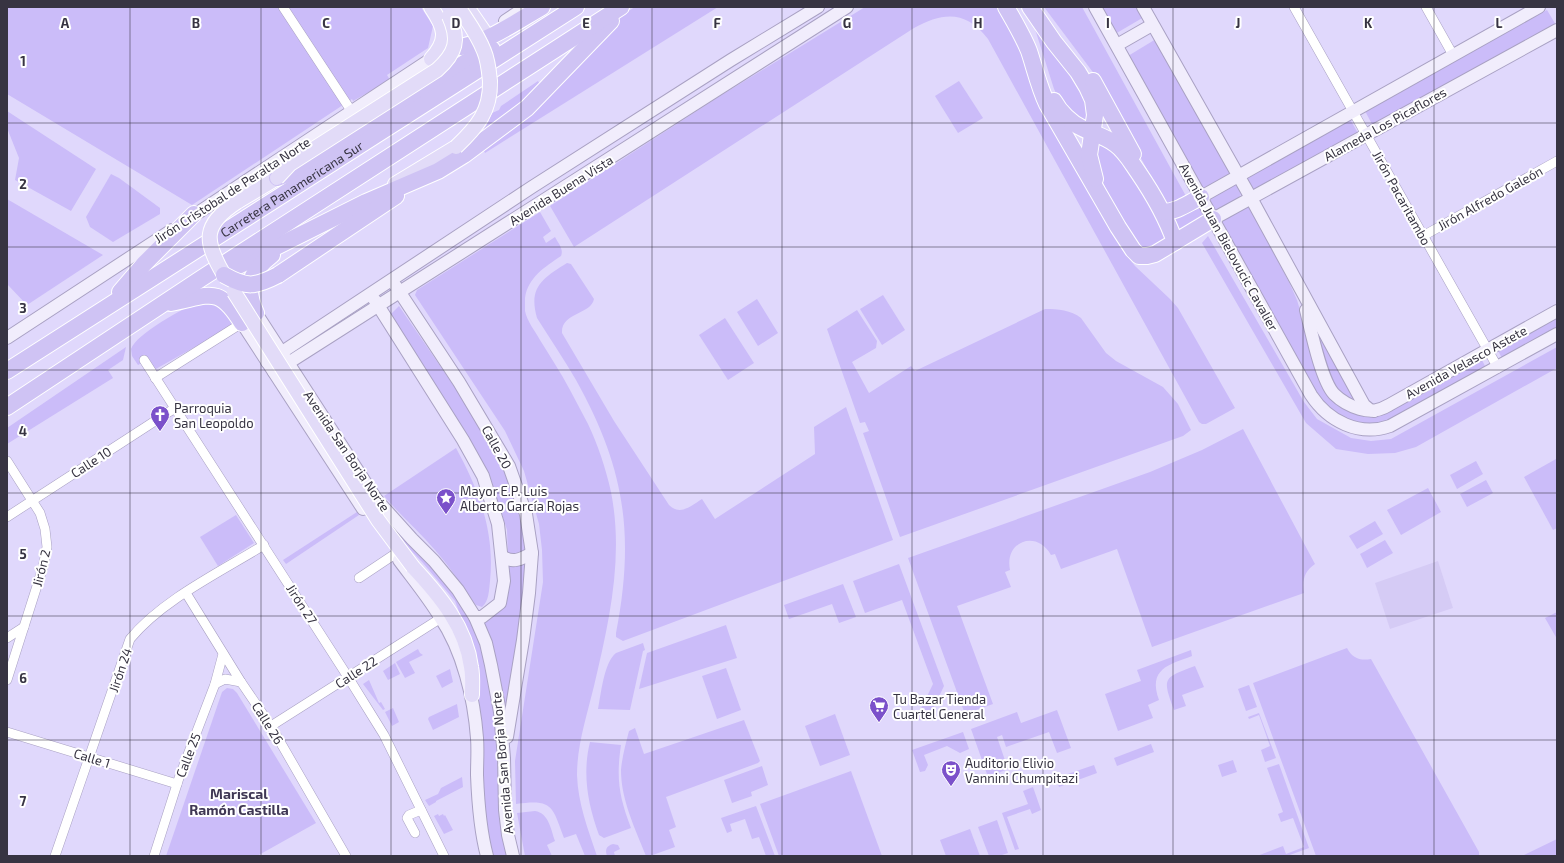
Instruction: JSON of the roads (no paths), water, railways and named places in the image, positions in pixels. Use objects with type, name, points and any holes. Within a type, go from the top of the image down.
[{"type":"highway","points":[[461,47],[491,37],[542,7]]},
{"type":"highway","name":"Carretera Panamericana Sur","points":[[7,371],[576,7]]},
{"type":"highway","points":[[202,278],[220,275],[366,202],[427,175],[464,155],[527,108],[622,7]]},
{"type":"highway","name":"Carretera Panamericana Sur","points":[[7,407],[202,278],[622,7]]},
{"type":"highway","points":[[1006,7],[1028,50],[1040,88],[1047,104],[1132,250],[1138,256],[1155,254],[1214,219]]},
{"type":"highway","points":[[1017,7],[1029,31],[1050,94],[1057,107],[1069,120],[1081,128],[1093,132],[1116,144],[1128,156],[1163,212],[1174,242]]},
{"type":"highway","points":[[1030,7],[1054,42],[1078,72],[1093,100],[1095,115],[1089,155],[1091,166],[1100,191],[1118,227]]},
{"type":"highway","points":[[1040,7],[1054,29],[1090,76],[1137,162],[1154,197]]},
{"type":"highway","points":[[277,178],[288,174],[466,62],[514,36],[541,28]]},
{"type":"highway","points":[[224,275],[237,281],[252,285],[266,282],[427,175]]},
{"type":"highway","points":[[1163,212],[1170,212],[1179,209],[1201,196]]},
{"type":"highway","points":[[110,304],[144,264],[194,214]]},
{"type":"highway","points":[[256,313],[250,294],[250,282],[255,271],[264,261],[294,238]]},
{"type":"highway","points":[[163,304],[183,301],[204,295],[221,298],[231,305],[242,323]]},
{"type":"main road","points":[[431,7],[443,31],[443,42],[431,59]]},
{"type":"main road","name":"Jirón Cristobal de Peralta Norte","points":[[7,338],[431,59],[461,47],[526,7]]},
{"type":"main road","name":"Avenida Buena Vista","points":[[267,362],[532,187],[818,7]]},
{"type":"main road","name":"Avenida Buena Vista","points":[[274,372],[847,7]]},
{"type":"main road","name":"Avenida Juan Bielovucic Cavalier","points":[[1095,7],[1317,404],[1324,412],[1338,422],[1360,429],[1384,428],[1402,420]]},
{"type":"main road","points":[[1143,7],[1251,198],[1364,405],[1370,410],[1374,411]]},
{"type":"main road","name":"Alameda Los Picaflores","points":[[1201,196],[1539,7]]},
{"type":"main road","points":[[456,9],[485,33]]},
{"type":"main road","points":[[366,202],[456,147],[469,135],[480,121],[488,105],[490,86],[488,62],[484,50],[456,9]]},
{"type":"main road","points":[[456,9],[455,42],[452,53],[446,63],[290,164],[277,178],[225,210],[214,222],[210,238],[211,250],[224,275],[320,430],[378,520],[459,626],[464,638],[471,668],[472,695]]},
{"type":"main road","points":[[1117,45],[1152,25]]},
{"type":"main road","name":"Alameda Los Picaflores","points":[[1214,219],[1557,30]]},
{"type":"main road","points":[[775,33],[783,48]]},
{"type":"main road","name":"Calle 20","points":[[391,279],[458,382],[509,466],[526,514],[532,553],[527,611],[504,758]]},
{"type":"main road","points":[[1301,291],[1322,368],[1330,389],[1340,400],[1350,406],[1363,410],[1374,411]]},
{"type":"main road","name":"Calle 20","points":[[370,293],[463,440],[482,476],[498,524],[504,581],[500,603],[482,617],[475,617]]},
{"type":"main road","name":"Avenida Velasco Astete","points":[[1374,411],[1389,405],[1557,311]]},
{"type":"main road","name":"Avenida San Borja Norte","points":[[256,313],[376,499],[434,561],[458,590],[475,617],[486,644],[500,712],[504,758],[505,810],[508,835],[513,856]]},
{"type":"main road","name":"Avenida San Borja Norte","points":[[242,323],[363,509],[441,618],[459,654],[472,695],[477,739],[477,775],[483,842],[487,856]]},
{"type":"main road","name":"Avenida Velasco Astete","points":[[1402,420],[1557,334]]},
{"type":"main road","points":[[502,556],[506,559],[517,560],[532,553]]},
{"type":"main road","points":[[477,775],[473,795],[472,812],[480,856]]},
{"type":"street","points":[[283,7],[352,112]]},
{"type":"street","name":"Jirón Pacaritambo","points":[[1294,7],[1498,368]]},
{"type":"street","points":[[1426,7],[1454,55]]},
{"type":"street","name":"Jirón Alfredo Galeón","points":[[1423,236],[1557,161]]},
{"type":"street","points":[[156,378],[242,323]]},
{"type":"street","name":"Jirón 27","points":[[144,360],[264,545],[384,735],[444,856]]},
{"type":"street","name":"Calle 10","points":[[7,517],[175,408]]},
{"type":"street","name":"Jirón 2","points":[[7,462],[40,513],[45,529],[47,547],[43,567],[8,678]]},
{"type":"street","name":"Jirón 24","points":[[55,856],[130,639],[152,617],[186,593],[264,545]]},
{"type":"street","points":[[360,578],[395,554]]},
{"type":"street","name":"Calle 26","points":[[186,593],[223,654],[271,726],[346,856]]},
{"type":"street","name":"Calle 22","points":[[271,726],[441,618]]},
{"type":"street","points":[[7,638],[24,627]]},
{"type":"street","name":"Calle 25","points":[[154,856],[177,784],[215,684],[223,654]]},
{"type":"street","points":[[7,665],[8,678]]},
{"type":"street","points":[[215,684],[225,679],[241,682]]},
{"type":"street","name":"Calle 1","points":[[7,732],[177,784]]},
{"type":"street","points":[[415,833],[407,818],[409,815],[421,810]]},
{"type":"place","name":"Parroquia San Leopoldo","points":[[160,432]]},
{"type":"place","name":"Mayor E.P. Luis Alberto García Rojas","points":[[446,515]]},
{"type":"place","name":"Tu Bazar Tienda Cuartel General","points":[[879,723]]},
{"type":"place","name":"Auditorio Elivio Vannini Chumpitazi","points":[[951,787]]},
{"type":"district","name":"Mariscal Ramón Castilla","points":[[239,802]]}]
